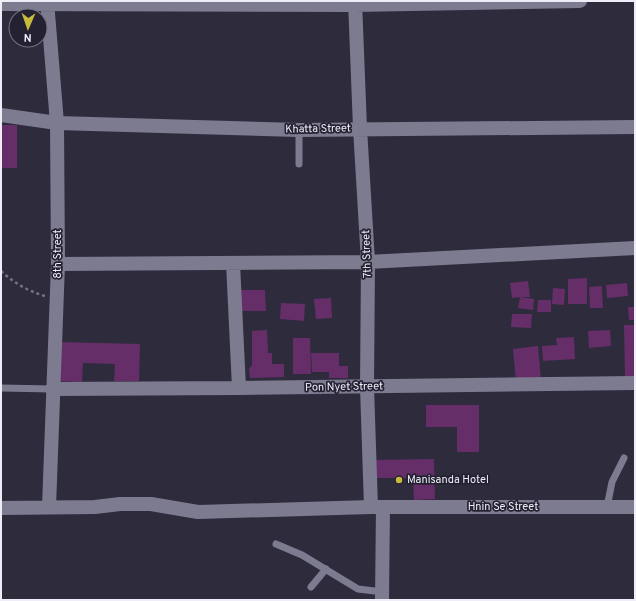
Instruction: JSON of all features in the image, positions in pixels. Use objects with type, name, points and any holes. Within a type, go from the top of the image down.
[{"type":"street","points":[[1,4],[48,2],[355,3],[580,1]]},
{"type":"street","name":"8th Street","points":[[48,2],[57,123],[58,264],[52,389],[49,507]]},
{"type":"street","name":"7th Street","points":[[355,3],[360,128],[368,262],[367,387],[377,507],[382,596]]},
{"type":"street","name":"Khatta Street","points":[[1,115],[57,123],[299,130],[360,128],[635,127]]},
{"type":"street","points":[[58,264],[368,262],[635,248]]},
{"type":"street","points":[[233,263],[239,388]]},
{"type":"street","name":"Pon Nyet Street","points":[[52,389],[367,387],[635,383]]},
{"type":"street","name":"Hnin Se Street","points":[[1,508],[151,504],[198,512],[377,507],[635,507]]},
{"type":"lane","points":[[299,130],[299,164]]},
{"type":"lane","points":[[1,388],[52,389]]},
{"type":"lane","points":[[607,507],[612,482],[624,458]]},
{"type":"lane","points":[[276,544],[302,555],[358,589],[382,596]]},
{"type":"lane","points":[[311,587],[326,569]]},
{"type":"path","points":[[1,271],[13,281],[33,293],[57,300]]},
{"type":"building","points":[[1,125],[17,125],[17,168],[1,168]]},
{"type":"building","points":[[587,278],[587,304],[568,304],[568,279]]},
{"type":"building","points":[[528,281],[530,297],[512,298],[510,283]]},
{"type":"building","points":[[627,283],[628,296],[607,298],[606,285]]},
{"type":"building","points":[[602,286],[603,308],[590,308],[589,287]]},
{"type":"building","points":[[553,288],[565,289],[564,305],[552,304]]},
{"type":"building","points":[[241,290],[265,290],[266,311],[241,311]]},
{"type":"building","points":[[520,297],[534,299],[533,310],[518,308]]},
{"type":"building","points":[[331,298],[332,318],[316,319],[314,299]]},
{"type":"building","points":[[538,300],[551,300],[551,312],[537,312]]},
{"type":"building","points":[[281,303],[305,304],[304,321],[280,319]]},
{"type":"building","points":[[628,307],[635,307],[635,320],[629,320]]},
{"type":"building","points":[[512,314],[532,314],[531,328],[511,327]]},
{"type":"building","points":[[624,325],[635,325],[635,377],[625,377]]},
{"type":"building","points":[[267,330],[268,353],[272,353],[272,364],[284,364],[284,377],[250,378],[249,369],[252,365],[252,331]]},
{"type":"building","points":[[610,330],[611,346],[589,348],[588,331]]},
{"type":"building","points":[[574,337],[575,359],[543,361],[542,346],[557,345],[556,338]]},
{"type":"building","points":[[293,338],[310,338],[311,374],[293,374]]},
{"type":"building","points":[[58,342],[140,344],[139,381],[114,381],[115,364],[83,363],[82,382],[57,381]]},
{"type":"building","points":[[538,346],[541,380],[516,382],[513,349]]},
{"type":"building","points":[[311,353],[339,353],[339,366],[348,366],[348,378],[329,378],[329,372],[312,372]]},
{"type":"building","points":[[426,405],[479,405],[479,452],[457,452],[457,427],[426,427]]},
{"type":"building","points":[[434,459],[435,499],[414,500],[413,478],[373,478],[372,460]]},
{"type":"place","name":"Manisanda Hotel","points":[[399,480]]}]
